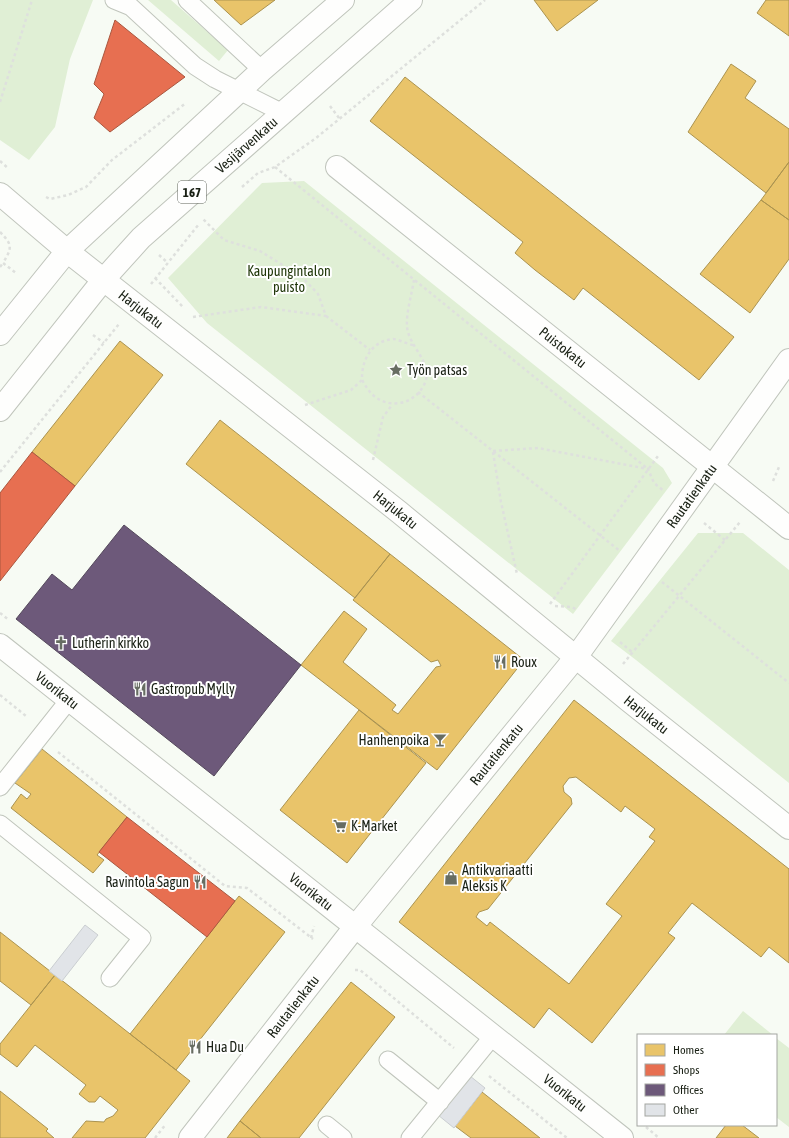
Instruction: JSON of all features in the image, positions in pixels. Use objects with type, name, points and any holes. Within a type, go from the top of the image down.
[{"type":"street","points":[[0,334],[67,251],[262,70],[343,0]]},
{"type":"street","name":"Vesijärvenkatu","points":[[0,410],[104,279],[141,238],[411,0]]},
{"type":"street","name":"Puistokatu","points":[[337,167],[789,528]]},
{"type":"street","name":"Harjukatu","points":[[2,196],[67,251],[399,512],[535,624],[789,828]]},
{"type":"street","name":"Rautatienkatu","points":[[190,1138],[355,926],[576,657],[789,360]]},
{"type":"street","name":"Vuorikatu","points":[[0,645],[622,1138]]},
{"type":"lane","points":[[114,0],[131,7],[195,66],[238,92],[283,113]]},
{"type":"lane","points":[[187,0],[262,70]]},
{"type":"lane","points":[[0,787],[69,700]]},
{"type":"lane","points":[[0,824],[142,938],[110,978]]},
{"type":"lane","points":[[410,1138],[493,1036]]},
{"type":"lane","points":[[388,1060],[440,1102]]},
{"type":"lane","points":[[327,1125],[343,1138]]},
{"type":"path","points":[[0,102],[32,0]]},
{"type":"path","points":[[236,191],[258,173],[274,167],[316,138],[485,0]]},
{"type":"path","points":[[46,196],[50,199],[68,195],[86,187],[112,160],[215,79]]},
{"type":"path","points":[[274,167],[648,470],[654,483],[725,540]]},
{"type":"path","points":[[0,472],[208,214]]},
{"type":"path","points":[[203,219],[224,240],[260,251],[302,277],[318,294],[326,316]]},
{"type":"path","points":[[0,232],[9,242]]},
{"type":"path","points":[[0,267],[3,263]]},
{"type":"path","points":[[372,464],[383,416],[392,405],[412,399],[424,384],[426,364],[413,345],[407,326],[414,280]]},
{"type":"path","points":[[192,317],[261,307],[326,316],[370,350]]},
{"type":"path","points":[[392,405],[372,397],[362,380],[364,358],[374,346],[393,339],[413,345]]},
{"type":"path","points":[[301,406],[351,390],[362,380]]},
{"type":"path","points":[[418,392],[493,451],[538,448],[648,470]]},
{"type":"path","points":[[535,624],[648,470],[675,436]]},
{"type":"path","points":[[493,451],[501,502],[519,581]]},
{"type":"path","points":[[607,682],[741,521]]},
{"type":"path","points":[[0,695],[49,736],[58,754],[225,886],[247,888],[311,937]]},
{"type":"path","points":[[644,1126],[659,1138]]},
{"type":"green space","points":[[0,0],[93,0],[70,59],[55,127],[29,160],[0,140]]},
{"type":"green space","points":[[148,0],[171,0],[228,50],[219,61]]},
{"type":"green space","name":"Kaupungintalon puisto","points":[[304,181],[663,468],[672,483],[573,614],[207,323],[168,278],[262,183]]},
{"type":"green space","points":[[698,533],[743,533],[789,570],[789,783],[611,641]]},
{"type":"green space","points":[[743,1011],[772,1034],[725,1034]]},
{"type":"green space","points":[[777,1039],[789,1048],[789,1127],[777,1118]]},
{"type":"building: Homes","points":[[214,0],[275,0],[241,25]]},
{"type":"building: Homes","points":[[534,0],[598,0],[557,31]]},
{"type":"building: Homes","points":[[766,0],[789,0],[789,36],[757,13]]},
{"type":"building: Homes","points":[[731,64],[756,81],[745,98],[789,129],[789,162],[766,193],[688,132]]},
{"type":"building: Homes","points":[[405,77],[734,337],[699,380],[583,288],[574,300],[535,270],[515,253],[523,242],[370,121]]},
{"type":"building: Homes","points":[[789,162],[789,220],[761,200]]},
{"type":"building: Homes","points":[[761,200],[789,220],[789,259],[750,313],[700,274]]},
{"type":"building: Homes","points":[[120,341],[163,375],[75,486],[32,452]]},
{"type":"building: Homes","points":[[220,420],[390,554],[355,598],[186,464]]},
{"type":"building: Homes","points":[[390,554],[524,660],[437,770],[301,665],[344,611],[367,629],[343,662],[396,705],[392,710],[398,714],[436,667],[441,666],[438,660],[431,662],[353,600]]},
{"type":"building: Homes","points":[[574,700],[789,869],[789,963],[769,947],[761,957],[692,903],[668,933],[675,938],[592,1043],[549,1008],[534,1028],[399,922]],"holes":[[[576,777],[621,812],[625,806],[655,829],[649,837],[655,841],[606,904],[622,916],[569,984],[490,922],[487,926],[476,917],[479,912],[488,909],[572,804],[571,798],[564,792],[563,786],[569,778]]]},
{"type":"building: Homes","points":[[359,710],[426,763],[347,863],[280,810]]},
{"type":"building: Homes","points":[[42,749],[127,817],[97,855],[104,860],[93,873],[11,808],[21,794],[27,799],[31,794],[15,783]]},
{"type":"building: Homes","points":[[239,896],[285,932],[176,1070],[130,1034]]},
{"type":"building: Homes","points":[[0,932],[55,975],[31,1005],[0,981]]},
{"type":"building: Homes","points":[[55,975],[190,1081],[145,1138],[72,1138],[86,1121],[104,1122],[106,1119],[113,1116],[118,1110],[100,1096],[95,1102],[89,1102],[79,1094],[86,1085],[35,1045],[17,1067],[0,1054],[0,1044]]},
{"type":"building: Homes","points":[[351,982],[395,1017],[299,1138],[261,1138],[240,1121]]},
{"type":"building: Homes","points":[[0,1091],[48,1129],[46,1131],[54,1138],[0,1138]]},
{"type":"building: Homes","points":[[482,1092],[540,1138],[471,1138],[455,1126]]},
{"type":"building: Homes","points":[[240,1121],[261,1138],[227,1138]]},
{"type":"building: Homes","points":[[725,1126],[743,1126],[759,1138],[716,1138]]},
{"type":"building: Shops","points":[[115,20],[185,77],[110,132],[94,118],[104,94],[94,84]]},
{"type":"building: Shops","points":[[32,452],[75,486],[0,581],[0,493]]},
{"type":"building: Shops","points":[[127,817],[235,901],[207,937],[99,852]]},
{"type":"building: Offices","points":[[124,525],[301,665],[214,776],[16,619],[52,574],[72,590]]},
{"type":"building: Other","points":[[85,925],[98,935],[62,981],[49,971]]},
{"type":"building: Other","points":[[470,1076],[485,1088],[454,1128],[438,1115]]},
{"type":"place","name":"Työn patsas","points":[[396,370]]},
{"type":"place","name":"Lutherin kirkko","points":[[61,643]]},
{"type":"place","name":"Roux","points":[[500,662]]},
{"type":"place","name":"Gastropub Mylly","points":[[140,689]]},
{"type":"place","name":"Hanhenpoika","points":[[440,740]]},
{"type":"place","name":"K-Market","points":[[340,826]]},
{"type":"place","name":"Antikvariaatti Aleksis K","points":[[451,878]]},
{"type":"place","name":"Ravintola Sagun","points":[[200,882]]},
{"type":"place","name":"Hua Du","points":[[195,1047]]}]
